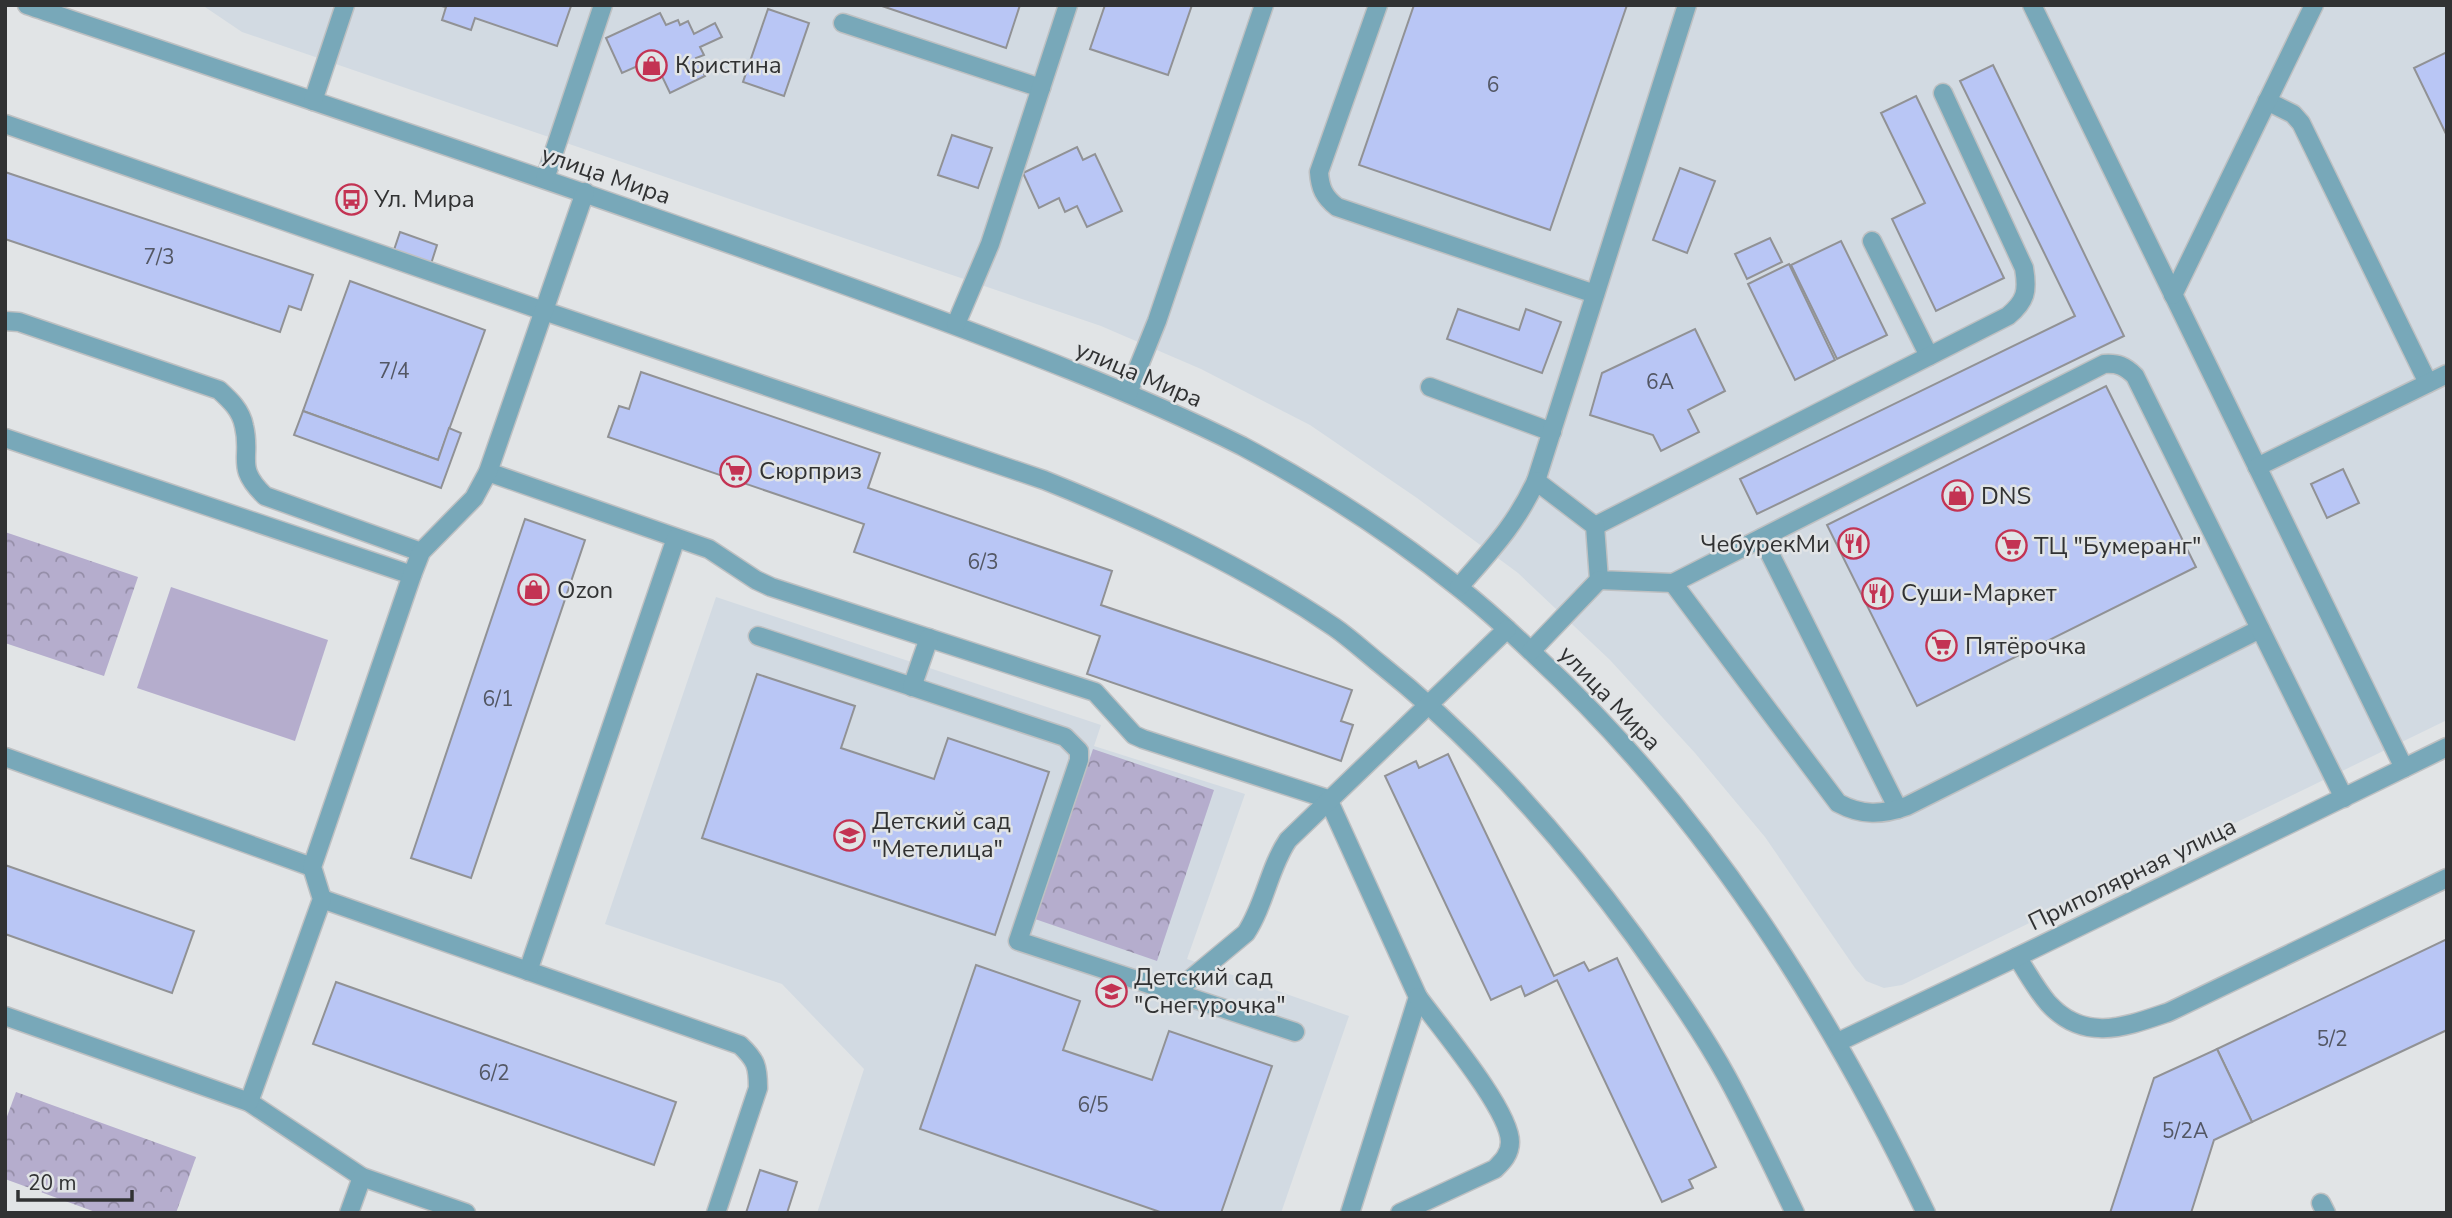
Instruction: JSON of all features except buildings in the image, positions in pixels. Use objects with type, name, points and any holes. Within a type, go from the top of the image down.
[{"type":"street","name":"улица Мира","points":[[27,5],[585,192],[956,324],[1128,393],[1241,446],[1322,493],[1459,587],[1531,651],[1609,729],[1716,856],[1777,943],[1838,1042],[1886,1129],[1926,1213]]},
{"type":"street","points":[[313,101],[345,5]]},
{"type":"street","points":[[545,179],[603,5]]},
{"type":"street","points":[[956,324],[990,244],[1068,5]]},
{"type":"street","points":[[1128,393],[1157,321],[1264,5]]},
{"type":"street","points":[[1378,5],[1319,172],[1320,186],[1327,200],[1337,207],[1595,294]]},
{"type":"street","points":[[1459,587],[1509,531],[1522,512],[1536,481],[1687,5]]},
{"type":"street","points":[[2032,5],[2404,768]]},
{"type":"street","points":[[2173,295],[2314,5]]},
{"type":"street","points":[[843,23],[1041,88]]},
{"type":"street","points":[[1595,526],[2008,316],[2021,306],[2027,286],[2024,268],[1943,93]]},
{"type":"street","points":[[2267,101],[2293,114],[2301,123],[2428,383]]},
{"type":"street","points":[[5,124],[544,311],[1044,480],[1116,509],[1227,564],[1335,627],[1430,703],[1491,764],[1550,829],[1608,901],[1670,986],[1726,1075],[1795,1213]]},
{"type":"street","points":[[249,1102],[322,900],[312,867],[412,575],[421,552],[474,498],[488,472],[585,192]]},
{"type":"street","points":[[1872,241],[1929,356]]},
{"type":"street","points":[[5,321],[19,322],[219,390],[235,405],[244,426],[245,465],[251,482],[265,496],[421,552]]},
{"type":"street","points":[[1599,580],[1672,583],[2104,364],[2116,363],[2135,376],[2344,798]]},
{"type":"street","points":[[2257,467],[2447,374]]},
{"type":"street","points":[[1430,387],[1552,432]]},
{"type":"street","points":[[5,438],[412,575]]},
{"type":"street","points":[[488,472],[709,549],[755,580],[771,587],[1095,692],[1133,735],[1328,799],[1418,997],[1496,1103],[1509,1130],[1510,1144],[1506,1158],[1495,1169],[1400,1213]]},
{"type":"street","points":[[1531,651],[1599,580],[1595,526],[1536,481]]},
{"type":"street","points":[[528,971],[676,538]]},
{"type":"street","points":[[1762,538],[1898,809]]},
{"type":"street","points":[[1672,583],[1838,803],[1867,814],[1898,809],[2260,629]]},
{"type":"street","points":[[1175,992],[1246,933],[1254,920],[1280,852],[1288,840],[1507,629]]},
{"type":"street","points":[[758,636],[1066,737],[1079,751],[1079,760],[1018,941],[1295,1032]]},
{"type":"street","points":[[912,687],[929,638]]},
{"type":"street","name":"Приполярная улица","points":[[1838,1042],[2447,747]]},
{"type":"street","points":[[5,757],[312,867]]},
{"type":"street","points":[[2017,957],[2046,1001],[2060,1015],[2082,1026],[2103,1029],[2129,1025],[2169,1012],[2447,878]]},
{"type":"street","points":[[322,900],[740,1045],[754,1058],[758,1071],[758,1088],[716,1213]]},
{"type":"street","points":[[1350,1213],[1418,997]]},
{"type":"street","points":[[5,1016],[249,1102],[362,1177],[466,1213]]},
{"type":"street","points":[[349,1213],[362,1177]]},
{"type":"shaded area","points":[[202,5],[2447,5],[2447,720],[1902,985],[1884,988],[1866,981],[1855,968],[1765,837],[1695,753],[1610,660],[1518,573],[1417,498],[1310,425],[1201,369],[1101,326],[242,32]]},
{"type":"shaded area","points":[[716,597],[1101,725],[1094,746],[1245,794],[1187,959],[1349,1016],[1281,1213],[817,1213],[864,1069],[782,984],[605,924]]},
{"type":"green space","points":[[5,532],[138,577],[104,676],[5,643]]},
{"type":"green space","points":[[171,587],[328,640],[295,741],[137,688]]},
{"type":"green space","points":[[1093,749],[1214,790],[1157,961],[1035,919]]},
{"type":"green space","points":[[16,1092],[196,1157],[176,1213],[98,1213],[5,1179],[5,1122]]},
{"type":"place","name":"Кристина","points":[[652,65]]},
{"type":"place","name":"Ул. Мира","points":[[351,199]]},
{"type":"place","name":"Сюрприз","points":[[736,471]]},
{"type":"place","name":"DNS","points":[[1958,496]]},
{"type":"place","name":"ЧебурекМи","points":[[1853,544]]},
{"type":"place","name":"ТЦ \"Бумеранг\"","points":[[2011,546]]},
{"type":"place","name":"Ozon","points":[[534,590]]},
{"type":"place","name":"Суши-Маркет","points":[[1878,593]]},
{"type":"place","name":"Пятёрочка","points":[[1942,646]]},
{"type":"place","name":"Детский сад \"Метелица\"","points":[[849,835]]},
{"type":"place","name":"Детский сад \"Снегурочка\"","points":[[1111,991]]}]
